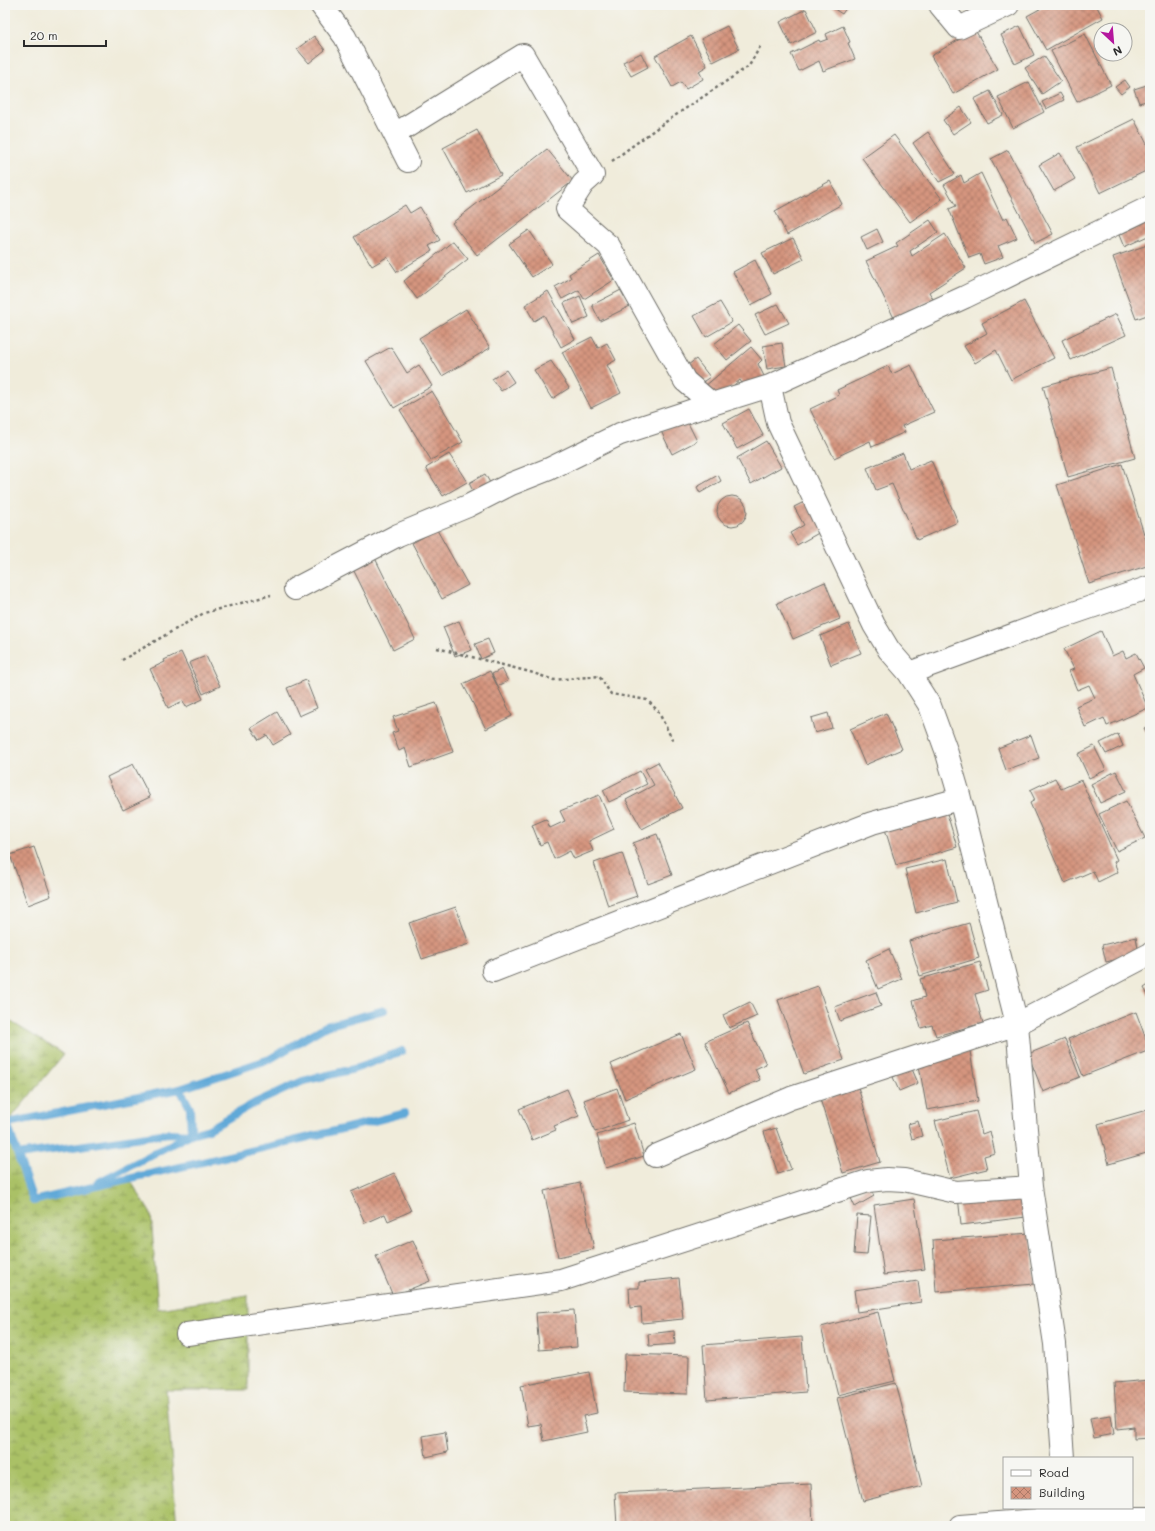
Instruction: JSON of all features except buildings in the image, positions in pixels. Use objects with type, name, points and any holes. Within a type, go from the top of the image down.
[{"type":"street","points":[[321,5],[345,37],[408,161]]},
{"type":"street","points":[[940,5],[959,28],[1008,5]]},
{"type":"street","points":[[395,134],[523,55],[593,175],[583,184],[567,209],[609,246],[685,381],[712,404]]},
{"type":"street","points":[[295,589],[398,535],[468,506],[511,484],[549,469],[620,434],[770,386],[965,297],[1150,207]]},
{"type":"street","points":[[770,386],[778,423],[874,626],[889,650],[908,673],[930,706],[946,750],[960,800],[1017,1024],[1031,1187],[1055,1344],[1063,1457]]},
{"type":"street","points":[[908,673],[1056,619],[1150,587]]},
{"type":"street","points":[[493,971],[872,823],[960,800]]},
{"type":"street","points":[[655,1156],[791,1098],[1017,1024],[1150,954]]},
{"type":"street","points":[[187,1334],[561,1280],[868,1181],[887,1179],[904,1180],[956,1192],[1031,1187]]},
{"type":"street","points":[[960,1526],[1064,1513],[1150,1518]]},
{"type":"path","points":[[593,175],[661,125],[749,66],[762,45]]},
{"type":"path","points":[[122,660],[204,613],[295,589]]},
{"type":"path","points":[[437,648],[530,672],[554,680],[599,676],[611,694],[647,700],[658,711],[673,741]]},
{"type":"green space","points":[[5,1016],[13,1023],[64,1054],[7,1123],[33,1201],[129,1178],[151,1214],[158,1309],[248,1295],[248,1390],[166,1390],[177,1526],[5,1526]]},
{"type":"waterway","points":[[384,1010],[326,1026],[270,1059],[180,1089],[7,1123],[33,1201],[405,1113]]},
{"type":"waterway","points":[[18,1155],[168,1133],[191,1134],[209,1129],[255,1103],[303,1081],[354,1069],[402,1051]]},
{"type":"waterway","points":[[97,1183],[191,1134],[190,1108],[180,1089]]}]
